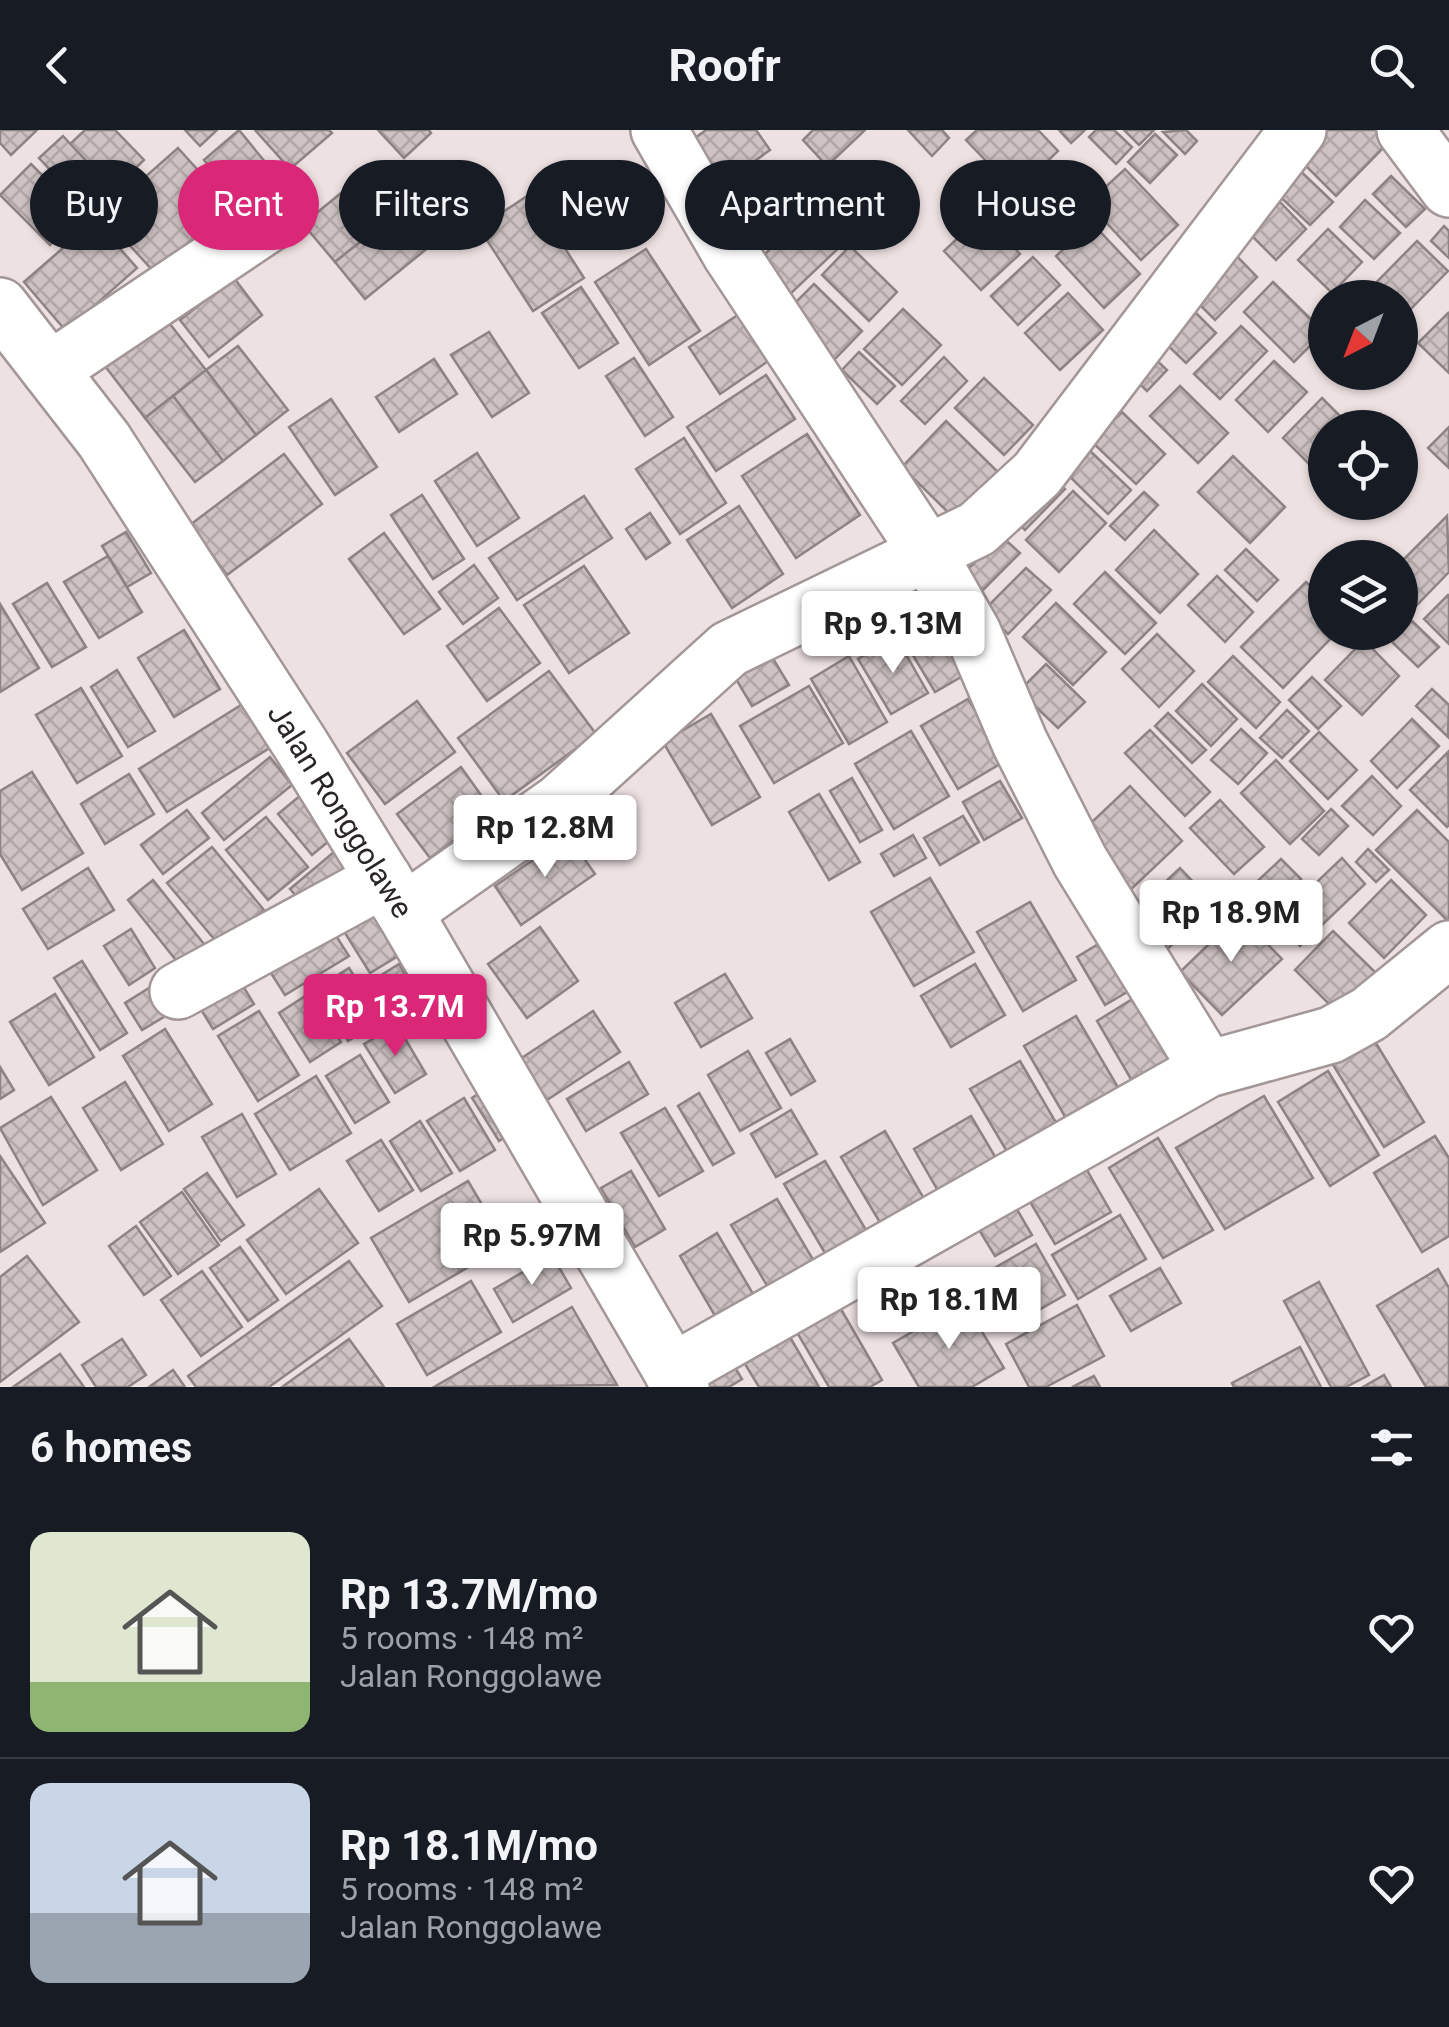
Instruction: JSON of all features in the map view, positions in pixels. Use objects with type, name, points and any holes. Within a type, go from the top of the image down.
[{"type":"street","points":[[660,130],[730,253],[929,554],[973,633],[1020,743],[1080,862],[1208,1069]]},
{"type":"street","points":[[178,991],[394,896],[560,802],[729,649],[977,529],[1037,474],[1298,130]]},
{"type":"street","points":[[1405,130],[1449,189]]},
{"type":"street","points":[[50,370],[229,250]]},
{"type":"street","name":"Jalan Ronggolawe","points":[[0,306],[104,440],[394,896],[676,1380]]},
{"type":"street","points":[[676,1380],[1208,1069],[1332,1035],[1369,1014],[1449,950]]},
{"type":"building","points":[[0,130],[37,130],[11,155],[0,143]]},
{"type":"building","points":[[85,130],[115,130],[144,160],[85,160],[70,144]]},
{"type":"building","points":[[185,130],[217,130],[200,146]]},
{"type":"building","points":[[239,130],[263,160],[204,160]]},
{"type":"building","points":[[255,130],[332,133],[300,160],[282,160]]},
{"type":"building","points":[[378,130],[429,130],[431,133],[404,158]]},
{"type":"building","points":[[706,130],[756,130],[770,150],[756,160],[694,160],[684,146]]},
{"type":"building","points":[[813,130],[865,130],[833,160],[821,160],[803,140]]},
{"type":"building","points":[[908,130],[942,130],[949,138],[932,156]]},
{"type":"building","points":[[977,130],[1038,130],[1058,151],[1049,160],[985,160],[966,140]]},
{"type":"building","points":[[1059,130],[1085,130],[1071,143]]},
{"type":"building","points":[[1096,130],[1114,130],[1132,147],[1116,164],[1089,137]]},
{"type":"building","points":[[1124,130],[1154,130],[1139,145]]},
{"type":"building","points":[[1186,130],[1197,141],[1185,154],[1163,132]]},
{"type":"building","points":[[1318,130],[1383,130],[1392,139],[1336,196],[1294,154]]},
{"type":"building","points":[[1155,134],[1177,155],[1150,183],[1128,162]]},
{"type":"building","points":[[63,136],[85,160],[41,160]]},
{"type":"building","points":[[178,148],[189,160],[178,160],[178,250],[203,250],[165,284],[134,250],[158,250],[158,166]]},
{"type":"building","points":[[1292,163],[1333,202],[1310,225],[1269,186]]},
{"type":"building","points":[[30,165],[30,225],[0,195]]},
{"type":"building","points":[[1125,169],[1178,225],[1141,260],[1111,228],[1111,182]]},
{"type":"building","points":[[1391,176],[1425,209],[1406,227],[1373,194]]},
{"type":"building","points":[[339,195],[339,250],[350,250],[335,262],[319,243],[319,211]]},
{"type":"building","points":[[525,197],[525,250],[566,250],[584,278],[533,311],[493,250],[505,250],[505,211]]},
{"type":"building","points":[[1365,200],[1400,233],[1374,259],[1340,227]]},
{"type":"building","points":[[1280,202],[1306,229],[1276,260],[1249,233]]},
{"type":"building","points":[[1444,226],[1449,231],[1449,258],[1431,241]]},
{"type":"building","points":[[1328,229],[1362,262],[1345,280],[1319,280],[1298,260]]},
{"type":"building","points":[[1417,241],[1448,271],[1418,302],[1418,280],[1379,280]]},
{"type":"building","points":[[1111,243],[1140,274],[1104,308],[1056,256],[1063,250],[1111,250]]},
{"type":"building","points":[[1228,247],[1257,277],[1215,320],[1186,291]]},
{"type":"building","points":[[61,250],[121,250],[137,268],[66,331],[24,282]]},
{"type":"building","points":[[350,250],[425,250],[365,299],[335,262]]},
{"type":"building","points":[[647,250],[700,331],[649,365],[595,282]]},
{"type":"building","points":[[769,250],[837,250],[788,296],[756,263]]},
{"type":"building","points":[[846,250],[854,250],[897,292],[869,321],[822,275]]},
{"type":"building","points":[[1016,250],[1020,254],[981,290],[944,251]]},
{"type":"building","points":[[1033,257],[1060,285],[1018,325],[991,296]]},
{"type":"building","points":[[234,278],[262,315],[209,357],[180,320]]},
{"type":"building","points":[[1273,282],[1308,316],[1308,348],[1294,362],[1244,312]]},
{"type":"building","points":[[814,284],[862,331],[834,360],[785,313]]},
{"type":"building","points":[[581,287],[618,343],[579,368],[542,313]]},
{"type":"building","points":[[1068,293],[1103,330],[1060,370],[1025,333]]},
{"type":"building","points":[[1190,307],[1216,333],[1186,363],[1160,338]]},
{"type":"building","points":[[747,309],[777,355],[720,394],[689,347]]},
{"type":"building","points":[[903,309],[941,345],[902,385],[864,349]]},
{"type":"building","points":[[159,310],[206,370],[145,418],[98,357]]},
{"type":"building","points":[[1448,313],[1449,373],[1418,343]]},
{"type":"building","points":[[1241,326],[1267,351],[1220,399],[1194,374]]},
{"type":"building","points":[[489,332],[529,393],[492,417],[451,355]]},
{"type":"building","points":[[238,346],[288,410],[256,435],[206,370]]},
{"type":"building","points":[[859,352],[895,386],[877,404],[842,370]]},
{"type":"building","points":[[1150,354],[1167,370],[1147,391],[1129,374]]},
{"type":"building","points":[[944,357],[967,381],[925,424],[901,401]]},
{"type":"building","points":[[634,358],[673,417],[645,436],[606,376]]},
{"type":"building","points":[[434,359],[457,394],[399,432],[376,397]]},
{"type":"building","points":[[1274,361],[1307,392],[1268,432],[1236,400]]},
{"type":"building","points":[[206,370],[256,435],[223,461],[173,396]]},
{"type":"building","points":[[766,375],[795,419],[716,471],[687,427]]},
{"type":"building","points":[[984,378],[1033,425],[1004,455],[955,408]]},
{"type":"building","points":[[1180,386],[1228,433],[1198,463],[1150,416]]},
{"type":"building","points":[[173,396],[223,461],[195,482],[145,418]]},
{"type":"building","points":[[1322,398],[1334,410],[1310,410]]},
{"type":"building","points":[[331,399],[377,467],[335,495],[289,427]]},
{"type":"building","points":[[1122,412],[1165,454],[1136,484],[1092,442]]},
{"type":"building","points":[[1308,412],[1308,463],[1283,438]]},
{"type":"building","points":[[946,421],[1002,476],[958,522],[902,467]]},
{"type":"building","points":[[1449,427],[1449,468],[1428,448]]},
{"type":"building","points":[[807,434],[860,515],[796,558],[742,476]]},
{"type":"building","points":[[684,438],[726,503],[680,534],[636,469]]},
{"type":"building","points":[[1087,448],[1131,490],[1108,514],[1064,471]]},
{"type":"building","points":[[477,453],[519,518],[477,546],[435,481]]},
{"type":"building","points":[[284,454],[322,504],[227,575],[190,525]]},
{"type":"building","points":[[1233,456],[1285,507],[1250,543],[1198,492]]},
{"type":"building","points":[[1050,475],[1065,489],[1025,530],[1010,515]]},
{"type":"building","points":[[1073,491],[1106,523],[1059,572],[1026,540]]},
{"type":"building","points":[[1144,492],[1158,505],[1125,540],[1110,526]]},
{"type":"building","points":[[422,495],[464,559],[433,579],[391,515]]},
{"type":"building","points":[[584,496],[612,538],[517,600],[489,558]]},
{"type":"building","points":[[739,506],[783,574],[732,608],[687,540]]},
{"type":"building","points":[[650,513],[670,543],[646,559],[626,529]]},
{"type":"building","points":[[1447,516],[1449,572],[1418,604],[1418,545]]},
{"type":"building","points":[[1154,530],[1198,574],[1160,613],[1116,570]]},
{"type":"building","points":[[126,532],[151,573],[127,587],[102,546]]},
{"type":"building","points":[[384,533],[440,609],[404,634],[349,559]]},
{"type":"building","points":[[1001,536],[1020,553],[983,590],[964,573]]},
{"type":"building","points":[[1246,549],[1278,580],[1257,601],[1225,570]]},
{"type":"building","points":[[108,556],[142,612],[99,638],[64,582]]},
{"type":"building","points":[[474,565],[498,598],[463,624],[439,592]]},
{"type":"building","points":[[584,566],[629,633],[569,673],[524,605]]},
{"type":"building","points":[[1026,568],[1051,590],[1008,634],[984,610]]},
{"type":"building","points":[[1105,572],[1156,623],[1125,654],[1074,604]]},
{"type":"building","points":[[1217,576],[1253,612],[1225,642],[1188,605]]},
{"type":"building","points":[[47,583],[86,647],[52,667],[13,604]]},
{"type":"building","points":[[1308,584],[1308,650],[1320,650],[1283,688],[1241,647]]},
{"type":"building","points":[[1449,596],[1449,644],[1424,619]]},
{"type":"building","points":[[1056,603],[1106,652],[1073,685],[1023,637]]},
{"type":"building","points":[[0,604],[39,668],[0,692]]},
{"type":"building","points":[[499,608],[540,663],[487,701],[447,646]]},
{"type":"building","points":[[933,613],[968,673],[935,692],[899,632]]},
{"type":"building","points":[[1418,627],[1439,647],[1418,667],[1400,650],[1418,650]]},
{"type":"building","points":[[184,630],[220,689],[174,717],[138,658]]},
{"type":"building","points":[[1157,634],[1194,671],[1159,707],[1122,669]]},
{"type":"building","points":[[896,637],[928,693],[891,714],[858,659]]},
{"type":"building","points":[[766,647],[789,685],[752,706],[730,669]]},
{"type":"building","points":[[1354,650],[1374,650],[1399,676],[1362,715],[1325,680]]},
{"type":"building","points":[[849,656],[887,722],[849,744],[811,679]]},
{"type":"building","points":[[1233,656],[1280,702],[1256,728],[1208,682]]},
{"type":"building","points":[[1046,664],[1085,702],[1058,728],[1019,691]]},
{"type":"building","points":[[117,670],[155,731],[128,747],[91,687]]},
{"type":"building","points":[[549,671],[596,734],[504,801],[458,738]]},
{"type":"building","points":[[1312,677],[1341,706],[1318,729],[1289,700]]},
{"type":"building","points":[[1202,684],[1237,719],[1211,746],[1176,711]]},
{"type":"building","points":[[809,686],[843,743],[774,783],[740,726]]},
{"type":"building","points":[[81,688],[122,756],[77,783],[36,715]]},
{"type":"building","points":[[1432,689],[1449,705],[1448,737],[1416,706]]},
{"type":"building","points":[[968,699],[1005,761],[958,789],[921,726]]},
{"type":"building","points":[[249,700],[276,744],[167,812],[139,769]]},
{"type":"building","points":[[417,701],[455,752],[385,804],[347,753]]},
{"type":"building","points":[[1287,710],[1309,731],[1282,758],[1260,738]]},
{"type":"building","points":[[1168,713],[1206,750],[1192,763],[1155,726]]},
{"type":"building","points":[[711,714],[760,797],[712,825],[663,742]]},
{"type":"building","points":[[1412,719],[1439,746],[1397,788],[1371,761]]},
{"type":"building","points":[[1241,729],[1267,753],[1238,784],[1211,760]]},
{"type":"building","points":[[1150,730],[1210,792],[1185,816],[1125,753]]},
{"type":"building","points":[[911,731],[949,796],[894,829],[855,764]]},
{"type":"building","points":[[1319,732],[1357,770],[1328,799],[1290,761]]},
{"type":"building","points":[[1448,752],[1449,825],[1447,827],[1410,790]]},
{"type":"building","points":[[270,757],[292,785],[224,840],[202,813]]},
{"type":"building","points":[[1276,760],[1324,811],[1290,844],[1241,793]]},
{"type":"building","points":[[461,767],[493,812],[430,858],[397,814]]},
{"type":"building","points":[[32,772],[83,853],[22,890],[0,854],[0,791]]},
{"type":"building","points":[[129,774],[154,814],[105,844],[81,804]]},
{"type":"building","points":[[1372,776],[1401,806],[1373,835],[1342,806]]},
{"type":"building","points":[[852,778],[882,830],[860,842],[830,791]]},
{"type":"building","points":[[1000,781],[1022,818],[984,840],[963,802]]},
{"type":"building","points":[[1130,786],[1182,841],[1126,894],[1074,839]]},
{"type":"building","points":[[819,794],[860,862],[829,880],[789,812]]},
{"type":"building","points":[[301,795],[335,836],[312,855],[278,814]]},
{"type":"building","points":[[1220,800],[1264,847],[1234,874],[1190,828]]},
{"type":"building","points":[[1331,809],[1348,826],[1319,855],[1302,839]]},
{"type":"building","points":[[187,810],[209,838],[163,874],[141,845]]},
{"type":"building","points":[[1417,810],[1449,842],[1449,922],[1376,850]]},
{"type":"building","points":[[963,816],[979,842],[940,865],[924,838]]},
{"type":"building","points":[[266,817],[308,867],[268,900],[226,850]]},
{"type":"building","points":[[913,835],[926,858],[894,876],[881,854]]},
{"type":"building","points":[[568,836],[595,874],[521,925],[495,886]]},
{"type":"building","points":[[212,847],[264,910],[220,946],[167,883]]},
{"type":"building","points":[[1368,849],[1389,870],[1376,882],[1356,862]]},
{"type":"building","points":[[334,852],[352,872],[307,909],[290,889]]},
{"type":"building","points":[[1342,858],[1365,884],[1300,946],[1276,921]]},
{"type":"building","points":[[1281,859],[1301,879],[1267,912],[1247,891]]},
{"type":"building","points":[[88,868],[114,910],[48,949],[23,909]]},
{"type":"building","points":[[1180,868],[1215,905],[1163,953],[1128,917]]},
{"type":"building","points":[[930,878],[974,952],[914,986],[871,912]]},
{"type":"building","points":[[153,880],[204,944],[179,964],[128,900]]},
{"type":"building","points":[[1391,880],[1426,915],[1384,958],[1349,923]]},
{"type":"building","points":[[368,897],[403,953],[370,973],[335,917]]},
{"type":"building","points":[[1030,902],[1076,980],[1023,1011],[977,932]]},
{"type":"building","points":[[1239,915],[1282,959],[1222,1015],[1180,972]]},
{"type":"building","points":[[324,917],[349,956],[285,995],[260,956]]},
{"type":"building","points":[[540,927],[578,981],[527,1018],[488,964]]},
{"type":"building","points":[[131,929],[155,968],[129,985],[104,946]]},
{"type":"building","points":[[1333,931],[1377,974],[1338,1013],[1295,970]]},
{"type":"building","points":[[1110,937],[1139,985],[1105,1005],[1077,957]]},
{"type":"building","points":[[82,961],[127,1033],[100,1050],[54,978]]},
{"type":"building","points":[[399,964],[427,1009],[400,1026],[372,981]]},
{"type":"building","points":[[975,964],[1005,1015],[951,1047],[921,996]]},
{"type":"building","points":[[349,968],[382,1020],[348,1041],[316,989]]},
{"type":"building","points":[[235,973],[254,1004],[213,1029],[194,998]]},
{"type":"building","points":[[725,974],[752,1018],[701,1047],[675,1003]]},
{"type":"building","points":[[157,983],[174,1011],[142,1030],[125,1003]]},
{"type":"building","points":[[310,993],[341,1042],[310,1062],[279,1013]]},
{"type":"building","points":[[55,994],[94,1057],[49,1085],[10,1022]]},
{"type":"building","points":[[1134,998],[1173,1064],[1135,1086],[1097,1021]]},
{"type":"building","points":[[259,1011],[299,1075],[258,1101],[218,1036]]},
{"type":"building","points":[[593,1011],[620,1052],[544,1102],[517,1061]]},
{"type":"building","points":[[1076,1016],[1119,1089],[1067,1120],[1024,1046]]},
{"type":"building","points":[[397,1025],[426,1074],[395,1093],[364,1044]]},
{"type":"building","points":[[165,1029],[212,1104],[169,1131],[123,1056]]},
{"type":"building","points":[[1371,1035],[1424,1122],[1384,1147],[1330,1060]]},
{"type":"building","points":[[790,1039],[815,1081],[791,1095],[766,1053]]},
{"type":"building","points":[[748,1051],[781,1108],[740,1131],[708,1075]]},
{"type":"building","points":[[360,1055],[389,1102],[355,1123],[326,1076]]},
{"type":"building","points":[[1020,1061],[1058,1126],[1009,1155],[970,1089]]},
{"type":"building","points":[[629,1062],[648,1094],[586,1131],[567,1099]]},
{"type":"building","points":[[0,1067],[14,1090],[0,1099]]},
{"type":"building","points":[[1328,1071],[1379,1155],[1330,1186],[1278,1102]]},
{"type":"building","points":[[316,1076],[351,1133],[290,1170],[255,1114]]},
{"type":"building","points":[[125,1082],[163,1144],[121,1170],[83,1108]]},
{"type":"building","points":[[496,1083],[522,1126],[499,1141],[472,1098]]},
{"type":"building","points":[[699,1093],[734,1153],[713,1165],[678,1106]]},
{"type":"building","points":[[1264,1096],[1313,1178],[1225,1229],[1176,1148]]},
{"type":"building","points":[[51,1097],[97,1170],[43,1205],[0,1128]]},
{"type":"building","points":[[464,1098],[495,1150],[460,1171],[427,1121]]},
{"type":"building","points":[[665,1108],[703,1171],[659,1196],[621,1133]]},
{"type":"building","points":[[791,1110],[817,1154],[776,1177],[751,1134]]},
{"type":"building","points":[[242,1114],[276,1174],[237,1197],[202,1137]]},
{"type":"building","points":[[971,1116],[1003,1170],[945,1203],[914,1149]]},
{"type":"building","points":[[420,1121],[452,1173],[421,1191],[390,1141]]},
{"type":"building","points":[[885,1131],[931,1211],[888,1236],[841,1157]]},
{"type":"building","points":[[1435,1136],[1449,1158],[1449,1236],[1422,1252],[1374,1173]]},
{"type":"building","points":[[1158,1138],[1213,1230],[1163,1258],[1109,1168]]},
{"type":"building","points":[[381,1140],[413,1190],[379,1211],[347,1161]]},
{"type":"building","points":[[0,1156],[45,1223],[0,1252]]},
{"type":"building","points":[[1080,1158],[1111,1212],[1055,1244],[1023,1190]]},
{"type":"building","points":[[825,1161],[866,1230],[825,1253],[784,1184]]},
{"type":"building","points":[[631,1171],[665,1229],[635,1247],[601,1188]]},
{"type":"building","points":[[207,1173],[244,1225],[221,1241],[184,1189]]},
{"type":"building","points":[[468,1181],[506,1245],[409,1302],[371,1238]]},
{"type":"building","points":[[319,1189],[358,1243],[286,1294],[247,1240]]},
{"type":"building","points":[[182,1192],[219,1245],[178,1274],[140,1222]]},
{"type":"building","points":[[1008,1194],[1032,1235],[995,1256],[970,1215]]},
{"type":"building","points":[[777,1199],[818,1268],[772,1294],[731,1225]]},
{"type":"building","points":[[1120,1215],[1146,1259],[1078,1299],[1052,1255]]},
{"type":"building","points":[[136,1226],[171,1276],[144,1295],[109,1246]]},
{"type":"building","points":[[717,1233],[759,1304],[721,1326],[680,1256]]},
{"type":"building","points":[[1036,1244],[1065,1295],[1009,1327],[979,1277]]},
{"type":"building","points":[[240,1247],[278,1300],[248,1321],[210,1268]]},
{"type":"building","points":[[552,1255],[571,1288],[513,1322],[494,1289]]},
{"type":"building","points":[[27,1256],[79,1322],[0,1382],[0,1277]]},
{"type":"building","points":[[349,1261],[382,1306],[269,1387],[196,1387],[188,1376]]},
{"type":"building","points":[[1160,1268],[1181,1303],[1131,1331],[1110,1296]]},
{"type":"building","points":[[1438,1269],[1449,1288],[1449,1387],[1426,1387],[1377,1306]]},
{"type":"building","points":[[202,1271],[242,1327],[201,1356],[161,1300]]},
{"type":"building","points":[[471,1281],[501,1332],[427,1375],[397,1324]]},
{"type":"building","points":[[1319,1282],[1369,1375],[1346,1387],[1331,1387],[1284,1301]]},
{"type":"building","points":[[964,1302],[1004,1368],[972,1387],[919,1387],[893,1343]]},
{"type":"building","points":[[838,1304],[882,1380],[870,1387],[829,1387],[795,1329]]},
{"type":"building","points":[[1077,1305],[1104,1356],[1046,1387],[1029,1387],[1006,1344]]},
{"type":"building","points":[[572,1307],[617,1385],[434,1387]]},
{"type":"building","points":[[783,1325],[819,1387],[759,1387],[737,1351]]},
{"type":"building","points":[[122,1339],[146,1375],[128,1387],[96,1387],[82,1365]]},
{"type":"building","points":[[349,1339],[384,1387],[282,1387]]},
{"type":"building","points":[[1300,1347],[1321,1387],[1234,1387],[1232,1383]]},
{"type":"building","points":[[60,1354],[84,1387],[13,1387]]},
{"type":"building","points":[[728,1356],[742,1379],[729,1387],[702,1387]]},
{"type":"building","points":[[173,1370],[185,1387],[149,1387]]},
{"type":"building","points":[[1384,1375],[1391,1387],[1363,1387]]},
{"type":"building","points":[[1094,1376],[1100,1387],[1072,1387]]}]
